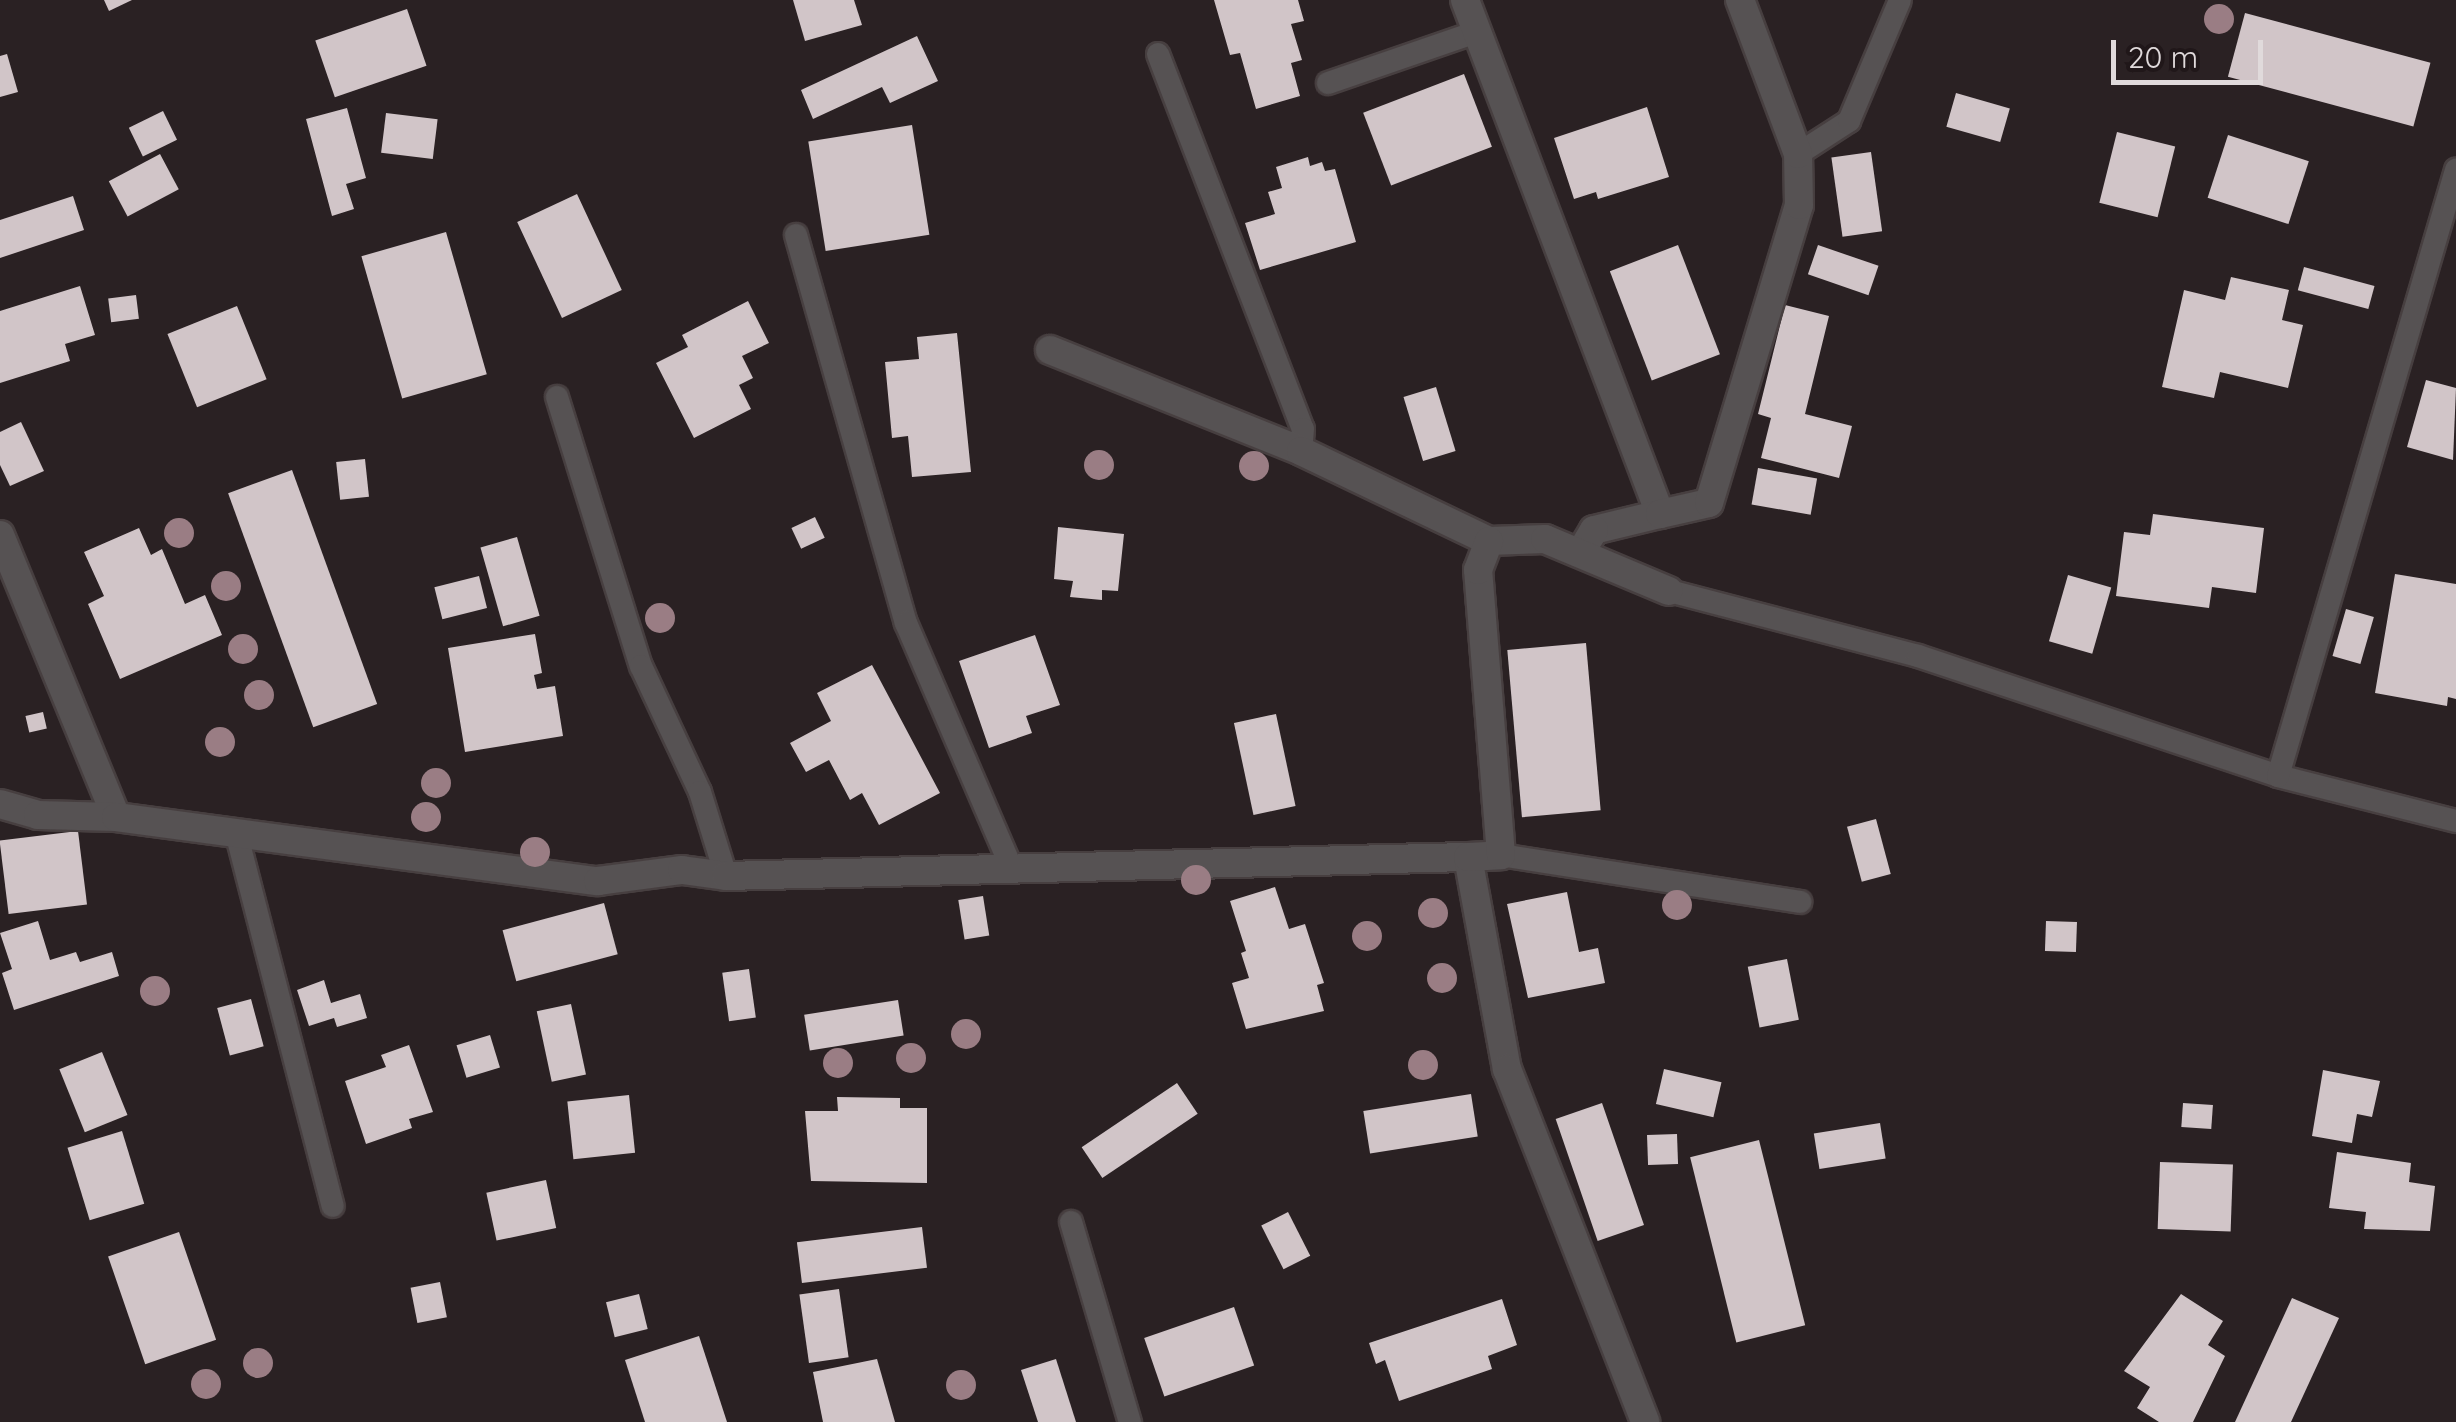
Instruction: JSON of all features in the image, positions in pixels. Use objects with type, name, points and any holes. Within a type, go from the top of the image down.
[{"type":"street","points":[[1464,0],[1479,30],[1660,514]]},
{"type":"street","points":[[1580,553],[1594,530],[1710,503],[1799,205],[1798,154],[1740,0]]},
{"type":"street","points":[[1050,350],[1301,451],[1489,542],[1545,539],[1669,590]]},
{"type":"street","points":[[0,535],[116,817]]},
{"type":"street","points":[[0,804],[38,815],[116,817],[598,881],[682,870],[726,876],[1501,855],[1478,570],[1489,542]]},
{"type":"street","points":[[1468,857],[1508,1069],[1645,1422]]},
{"type":"lane","points":[[1798,154],[1849,121],[1900,0]]},
{"type":"lane","points":[[1328,83],[1479,30]]},
{"type":"lane","points":[[1158,54],[1303,429],[1301,451]]},
{"type":"lane","points":[[2278,776],[2456,170]]},
{"type":"lane","points":[[796,235],[906,624],[1012,869]]},
{"type":"lane","points":[[557,396],[640,666],[700,792],[726,876]]},
{"type":"lane","points":[[1669,590],[1918,656],[2278,776],[2456,821]]},
{"type":"lane","points":[[237,836],[333,1206]]},
{"type":"lane","points":[[1501,855],[1800,902]]},
{"type":"lane","points":[[1071,1222],[1130,1422]]},
{"type":"building","points":[[104,0],[132,0],[109,11]]},
{"type":"building","points":[[793,0],[854,0],[862,25],[805,41]]},
{"type":"building","points":[[1214,0],[1298,0],[1304,21],[1291,24],[1302,60],[1291,63],[1300,96],[1256,109],[1240,53],[1230,55]]},
{"type":"building","points":[[407,9],[427,66],[335,97],[315,41]]},
{"type":"building","points":[[2245,13],[2430,63],[2413,126],[2228,77]]},
{"type":"building","points":[[917,36],[938,81],[890,103],[882,87],[813,119],[801,90]]},
{"type":"building","points":[[7,54],[18,92],[0,97],[0,56]]},
{"type":"building","points":[[1464,74],[1492,147],[1391,186],[1363,113]]},
{"type":"building","points":[[1956,93],[2010,108],[2000,142],[1946,127]]},
{"type":"building","points":[[1647,107],[1669,177],[1598,199],[1596,192],[1574,199],[1554,138]]},
{"type":"building","points":[[347,108],[366,178],[346,184],[354,209],[332,216],[306,119]]},
{"type":"building","points":[[163,111],[177,140],[143,156],[129,128]]},
{"type":"building","points":[[386,113],[438,119],[433,159],[381,153]]},
{"type":"building","points":[[912,125],[929,235],[826,251],[808,141]]},
{"type":"building","points":[[2117,132],[2175,147],[2158,217],[2099,203]]},
{"type":"building","points":[[2228,135],[2309,161],[2288,224],[2208,198]]},
{"type":"building","points":[[1871,152],[1882,231],[1843,237],[1831,158]]},
{"type":"building","points":[[160,154],[179,189],[128,217],[109,181]]},
{"type":"building","points":[[1308,157],[1310,166],[1322,162],[1325,171],[1335,169],[1356,242],[1260,270],[1245,223],[1275,214],[1268,192],[1282,188],[1276,167]]},
{"type":"building","points":[[577,194],[622,290],[562,318],[517,222]]},
{"type":"building","points":[[73,196],[84,230],[0,258],[0,220]]},
{"type":"building","points":[[446,232],[487,374],[402,399],[361,256]]},
{"type":"building","points":[[1678,245],[1720,354],[1652,380],[1610,271]]},
{"type":"building","points":[[1818,245],[1879,266],[1868,295],[1808,274]]},
{"type":"building","points":[[2304,267],[2375,286],[2368,309],[2298,290]]},
{"type":"building","points":[[2231,277],[2289,290],[2282,320],[2303,325],[2288,388],[2220,372],[2214,398],[2162,387],[2184,290],[2225,300]]},
{"type":"building","points":[[80,286],[95,335],[65,344],[70,361],[0,383],[0,311]]},
{"type":"building","points":[[136,295],[139,319],[111,322],[108,298]]},
{"type":"building","points":[[748,301],[769,343],[742,356],[753,378],[739,385],[751,409],[694,438],[656,363],[688,347],[682,335]]},
{"type":"building","points":[[1785,305],[1829,316],[1805,414],[1852,426],[1839,478],[1761,458],[1771,418],[1758,414]]},
{"type":"building","points":[[237,306],[267,379],[197,407],[167,334]]},
{"type":"building","points":[[957,333],[971,472],[912,477],[908,436],[892,438],[885,362],[919,359],[917,337]]},
{"type":"building","points":[[2426,380],[2456,388],[2453,460],[2407,447]]},
{"type":"building","points":[[1436,387],[1456,451],[1423,461],[1403,397]]},
{"type":"building","points":[[21,422],[44,471],[10,486],[0,465],[0,432]]},
{"type":"building","points":[[365,459],[369,497],[340,500],[336,462]]},
{"type":"building","points":[[1758,468],[1817,478],[1811,515],[1752,504]]},
{"type":"building","points":[[292,470],[377,704],[313,727],[228,493]]},
{"type":"building","points":[[2153,514],[2264,528],[2256,593],[2212,587],[2209,608],[2116,596],[2124,532],[2150,535]]},
{"type":"building","points":[[815,517],[825,538],[801,549],[791,528]]},
{"type":"building","points":[[1058,527],[1124,534],[1118,591],[1102,590],[1102,600],[1070,597],[1073,581],[1054,579]]},
{"type":"building","points":[[139,528],[151,555],[162,549],[185,604],[205,595],[222,635],[120,679],[88,604],[104,596],[84,552]]},
{"type":"building","points":[[517,537],[540,616],[503,626],[480,547]]},
{"type":"building","points":[[2395,574],[2456,584],[2456,699],[2448,697],[2447,706],[2375,693]]},
{"type":"building","points":[[2068,575],[2111,587],[2092,654],[2049,641]]},
{"type":"building","points":[[479,576],[487,608],[442,619],[434,587]]},
{"type":"building","points":[[2346,609],[2374,617],[2360,664],[2332,656]]},
{"type":"building","points":[[535,634],[542,673],[534,675],[537,689],[555,686],[563,736],[465,752],[448,648]]},
{"type":"building","points":[[1035,635],[1060,705],[1026,716],[1032,733],[989,748],[959,661]]},
{"type":"building","points":[[1586,643],[1601,810],[1522,817],[1507,650]]},
{"type":"building","points":[[872,665],[940,793],[879,825],[862,793],[850,800],[829,760],[806,772],[790,743],[831,721],[817,693]]},
{"type":"building","points":[[43,712],[47,729],[29,733],[25,716]]},
{"type":"building","points":[[1276,714],[1296,806],[1253,815],[1234,723]]},
{"type":"building","points":[[1876,819],[1891,874],[1862,882],[1847,827]]},
{"type":"building","points":[[78,831],[87,904],[9,914],[0,841]]},
{"type":"building","points":[[1275,887],[1289,929],[1305,924],[1324,983],[1317,985],[1324,1011],[1246,1029],[1232,983],[1249,978],[1241,953],[1246,951],[1230,901]]},
{"type":"building","points":[[1567,892],[1579,952],[1598,948],[1605,983],[1528,998],[1507,904]]},
{"type":"building","points":[[983,896],[989,936],[965,939],[958,900]]},
{"type":"building","points":[[604,903],[618,954],[516,981],[503,930]]},
{"type":"building","points":[[38,921],[50,960],[76,952],[80,962],[112,952],[119,976],[14,1010],[2,973],[12,969],[0,933]]},
{"type":"building","points":[[2046,921],[2077,922],[2076,952],[2045,951]]},
{"type":"building","points":[[1787,959],[1799,1020],[1760,1027],[1748,967]]},
{"type":"building","points":[[749,969],[756,1018],[729,1021],[722,973]]},
{"type":"building","points":[[324,980],[331,1003],[360,994],[367,1018],[337,1027],[334,1018],[309,1026],[297,990]]},
{"type":"building","points":[[251,999],[264,1046],[230,1055],[217,1008]]},
{"type":"building","points":[[898,1000],[904,1036],[810,1050],[804,1015]]},
{"type":"building","points":[[571,1004],[586,1074],[552,1082],[537,1011]]},
{"type":"building","points":[[490,1035],[500,1068],[466,1078],[457,1045]]},
{"type":"building","points":[[409,1045],[433,1112],[409,1119],[412,1128],[366,1144],[345,1081],[386,1067],[381,1055]]},
{"type":"building","points":[[102,1052],[127,1115],[85,1132],[59,1069]]},
{"type":"building","points":[[1664,1069],[1721,1082],[1713,1117],[1656,1104]]},
{"type":"building","points":[[2323,1070],[2380,1081],[2372,1117],[2357,1114],[2352,1143],[2312,1136]]},
{"type":"building","points":[[1177,1083],[1198,1114],[1102,1178],[1082,1147]]},
{"type":"building","points":[[1471,1094],[1478,1136],[1370,1154],[1363,1111]]},
{"type":"building","points":[[629,1095],[635,1153],[573,1159],[567,1101]]},
{"type":"building","points":[[837,1097],[900,1098],[900,1108],[927,1108],[927,1183],[811,1181],[805,1111],[838,1111]]},
{"type":"building","points":[[1602,1103],[1644,1225],[1598,1241],[1556,1119]]},
{"type":"building","points":[[2183,1103],[2213,1105],[2211,1129],[2181,1127]]},
{"type":"building","points":[[1880,1123],[1886,1159],[1819,1169],[1814,1133]]},
{"type":"building","points":[[122,1131],[144,1204],[90,1220],[67,1148]]},
{"type":"building","points":[[1677,1134],[1678,1164],[1648,1165],[1647,1135]]},
{"type":"building","points":[[1759,1140],[1805,1325],[1736,1343],[1690,1157]]},
{"type":"building","points":[[2337,1152],[2411,1163],[2409,1182],[2435,1186],[2430,1231],[2364,1229],[2366,1212],[2329,1208]]},
{"type":"building","points":[[2160,1162],[2233,1165],[2231,1232],[2158,1229]]},
{"type":"building","points":[[546,1180],[556,1228],[497,1241],[486,1193]]},
{"type":"building","points":[[1288,1212],[1310,1256],[1284,1269],[1261,1226]]},
{"type":"building","points":[[922,1227],[927,1268],[802,1283],[797,1242]]},
{"type":"building","points":[[179,1232],[216,1340],[145,1364],[108,1256]]},
{"type":"building","points":[[440,1282],[447,1317],[417,1323],[411,1288]]},
{"type":"building","points":[[839,1289],[849,1357],[809,1363],[799,1295]]},
{"type":"building","points":[[639,1294],[648,1329],[615,1337],[606,1302]]},
{"type":"building","points":[[2181,1294],[2223,1321],[2208,1345],[2225,1356],[2193,1422],[2159,1422],[2137,1408],[2150,1387],[2124,1371]]},
{"type":"building","points":[[2292,1298],[2339,1318],[2291,1422],[2235,1422]]},
{"type":"building","points":[[1502,1299],[1517,1345],[1488,1356],[1492,1369],[1399,1401],[1385,1360],[1376,1364],[1369,1343]]},
{"type":"building","points":[[1234,1307],[1254,1366],[1164,1397],[1144,1338]]},
{"type":"building","points":[[699,1336],[727,1422],[645,1422],[625,1360]]},
{"type":"building","points":[[877,1359],[895,1422],[823,1422],[813,1372]]},
{"type":"building","points":[[1056,1359],[1076,1422],[1038,1422],[1021,1370]]}]
